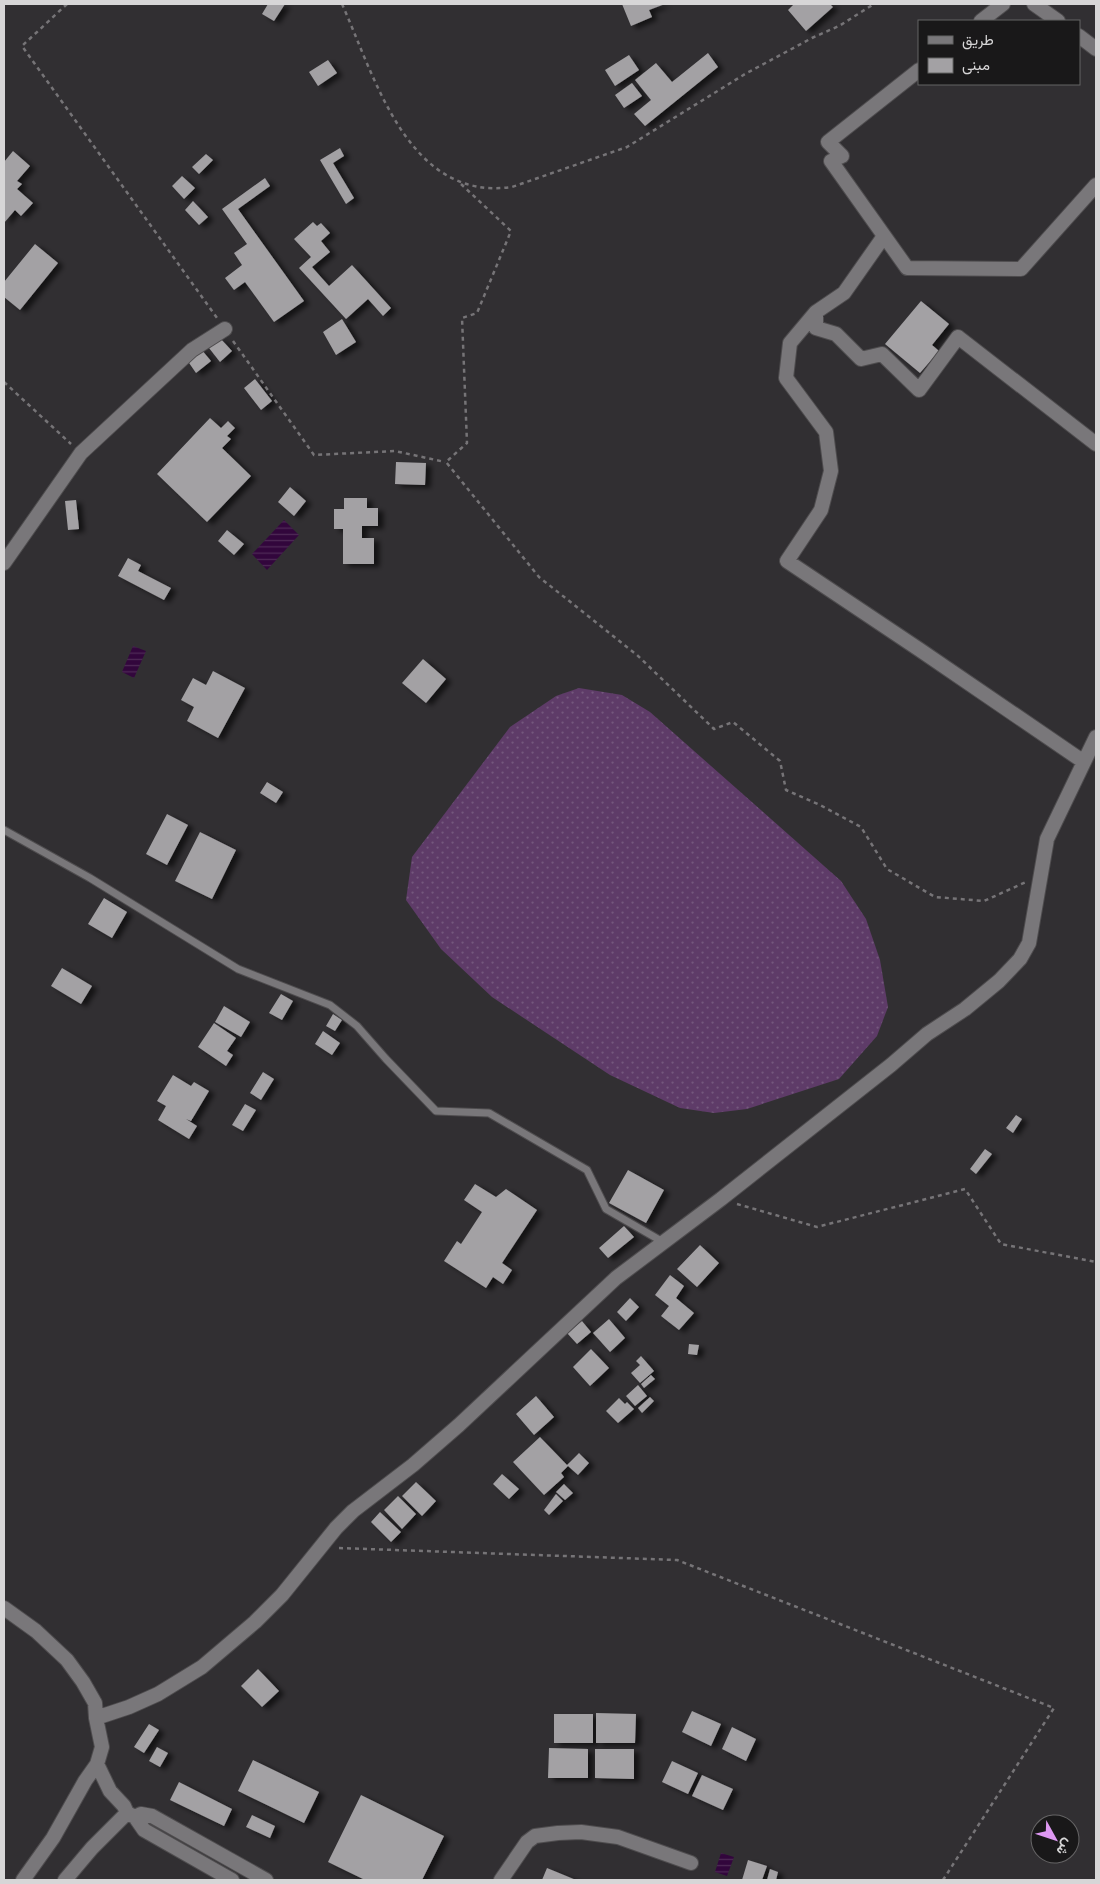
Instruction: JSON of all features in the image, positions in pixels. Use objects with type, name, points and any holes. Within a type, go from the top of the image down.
[{"type":"street","points":[[982,20],[1003,4]]},
{"type":"street","points":[[1034,4],[1057,20]]},
{"type":"street","points":[[1080,37],[1096,49]]},
{"type":"street","points":[[918,71],[828,142],[842,156],[831,161],[908,268],[1021,268],[1096,185]]},
{"type":"street","points":[[884,236],[844,293],[816,312],[790,343],[786,378],[826,432],[831,471],[821,510],[787,561],[1084,762]]},
{"type":"street","points":[[816,312],[816,328],[836,334],[861,359],[882,354],[919,390],[958,337],[1096,444]]},
{"type":"street","points":[[4,563],[82,454],[192,350],[225,329]]},
{"type":"street","points":[[96,1718],[129,1707],[158,1694],[202,1667],[255,1622],[282,1595],[336,1528],[353,1511],[420,1459],[459,1425],[616,1278],[721,1199],[891,1065],[927,1034],[964,1009],[999,981],[1020,959],[1029,943],[1047,839],[1096,736]]},
{"type":"street","points":[[4,1608],[36,1631],[67,1660],[83,1682],[95,1703],[102,1747],[97,1764],[85,1781],[53,1838],[23,1880]]},
{"type":"street","points":[[97,1764],[110,1791],[144,1830],[232,1880]]},
{"type":"street","points":[[66,1880],[92,1848],[131,1815],[141,1814],[156,1818],[266,1880]]},
{"type":"street","points":[[501,1880],[528,1842],[536,1836],[558,1833],[581,1832],[618,1837],[691,1863]]},
{"type":"lane","points":[[4,830],[90,878],[238,969],[330,1005],[357,1026],[436,1111],[489,1113],[587,1170],[606,1209],[663,1242]]},
{"type":"path","points":[[66,4],[22,46],[314,455],[395,452],[446,462],[539,577],[637,655],[714,729],[733,722],[780,761],[786,790],[820,805],[861,827],[887,869],[934,897],[984,901],[1041,876]]},
{"type":"path","points":[[342,4],[378,91],[395,120],[428,160],[461,184],[511,231],[476,312],[462,318],[467,443],[446,462]]},
{"type":"path","points":[[461,184],[498,189],[512,187],[627,147],[746,74],[812,38],[840,26],[874,4]]},
{"type":"path","points":[[4,382],[82,454]]},
{"type":"path","points":[[721,1199],[816,1227],[965,1189],[1001,1244],[1096,1262]]},
{"type":"path","points":[[320,1547],[677,1560],[1054,1708],[943,1880]]},
{"type":"shaded area","points":[[284,520],[299,535],[267,570],[252,554]]},
{"type":"shaded area","points":[[133,646],[146,651],[134,678],[122,672]]},
{"type":"shaded area","points":[[579,688],[622,695],[650,712],[841,881],[866,919],[880,960],[888,1007],[877,1036],[839,1079],[747,1109],[714,1113],[680,1108],[610,1075],[492,997],[441,949],[406,900],[412,857],[510,727],[556,696]]},
{"type":"shaded area","points":[[721,1853],[734,1857],[727,1876],[715,1872]]},
{"type":"building","points":[[268,4],[285,4],[274,21],[262,14]]},
{"type":"building","points":[[622,4],[665,4],[649,10],[652,17],[631,26]]},
{"type":"building","points":[[794,4],[830,4],[833,7],[806,31],[788,10]]},
{"type":"building","points":[[708,53],[718,67],[645,126],[634,114],[651,100],[635,80],[656,63],[672,82]]},
{"type":"building","points":[[629,55],[639,70],[615,86],[605,70]]},
{"type":"building","points":[[328,60],[337,73],[318,86],[309,72]]},
{"type":"building","points":[[632,83],[642,96],[624,108],[615,95]]},
{"type":"building","points":[[340,148],[344,156],[333,163],[354,198],[346,204],[320,160]]},
{"type":"building","points":[[13,151],[30,166],[17,181],[22,184],[17,189],[33,203],[21,216],[15,210],[4,223],[4,162]]},
{"type":"building","points":[[206,154],[213,160],[199,174],[192,167]]},
{"type":"building","points":[[182,176],[195,188],[184,199],[172,186]]},
{"type":"building","points":[[265,178],[270,186],[238,209],[304,301],[274,322],[245,282],[234,290],[225,278],[242,265],[234,253],[247,244],[222,209]]},
{"type":"building","points":[[193,201],[208,217],[199,225],[185,210]]},
{"type":"building","points":[[313,222],[317,226],[321,223],[330,233],[321,241],[330,252],[312,267],[329,286],[352,265],[391,308],[383,316],[368,299],[346,319],[299,268],[311,257],[294,239]]},
{"type":"building","points":[[35,244],[58,263],[20,310],[4,297],[4,282]]},
{"type":"building","points":[[921,301],[949,324],[932,345],[939,351],[920,373],[885,344]]},
{"type":"building","points":[[342,319],[356,342],[336,355],[323,332]]},
{"type":"building","points":[[220,338],[232,351],[220,362],[209,348]]},
{"type":"building","points":[[201,349],[211,361],[196,373],[187,360]]},
{"type":"building","points":[[255,379],[272,401],[261,410],[244,388]]},
{"type":"building","points":[[210,418],[221,428],[228,421],[235,428],[227,436],[231,439],[222,448],[251,476],[207,522],[157,474]]},
{"type":"building","points":[[396,462],[426,463],[425,485],[395,484]]},
{"type":"building","points":[[290,487],[306,501],[294,516],[278,502]]},
{"type":"building","points":[[344,498],[367,498],[367,508],[378,508],[378,526],[362,526],[362,538],[374,538],[374,564],[343,564],[343,529],[334,529],[334,509],[344,509]]},
{"type":"building","points":[[76,500],[79,529],[68,530],[65,501]]},
{"type":"building","points":[[227,530],[244,544],[234,555],[218,541]]},
{"type":"building","points":[[128,558],[141,565],[138,571],[171,588],[164,600],[118,576]]},
{"type":"building","points":[[423,659],[446,679],[426,703],[402,683]]},
{"type":"building","points":[[213,671],[245,688],[218,738],[187,721],[194,707],[181,700],[193,678],[206,685]]},
{"type":"building","points":[[267,782],[283,792],[276,803],[260,793]]},
{"type":"building","points":[[167,814],[188,825],[167,865],[146,854]]},
{"type":"building","points":[[200,832],[236,850],[212,899],[175,881]]},
{"type":"building","points":[[104,898],[127,912],[112,938],[88,924]]},
{"type":"building","points":[[62,968],[92,986],[81,1004],[51,986]]},
{"type":"building","points":[[281,994],[293,1001],[282,1020],[269,1013]]},
{"type":"building","points":[[224,1006],[250,1022],[241,1037],[215,1022]]},
{"type":"building","points":[[333,1014],[342,1020],[335,1031],[326,1026]]},
{"type":"building","points":[[214,1023],[236,1038],[227,1051],[233,1055],[226,1066],[198,1047]]},
{"type":"building","points":[[323,1031],[340,1043],[332,1055],[315,1044]]},
{"type":"building","points":[[263,1072],[274,1079],[261,1100],[250,1093]]},
{"type":"building","points":[[173,1075],[191,1086],[194,1082],[209,1091],[191,1121],[186,1119],[197,1126],[189,1139],[158,1120],[166,1106],[157,1101]]},
{"type":"building","points":[[245,1104],[256,1110],[243,1131],[232,1125]]},
{"type":"building","points":[[1016,1115],[1022,1119],[1013,1133],[1006,1128]]},
{"type":"building","points":[[985,1149],[992,1154],[976,1174],[970,1169]]},
{"type":"building","points":[[628,1170],[664,1190],[646,1223],[609,1203]]},
{"type":"building","points":[[475,1184],[496,1197],[506,1189],[537,1210],[502,1263],[512,1270],[503,1284],[493,1277],[486,1288],[444,1261],[457,1241],[461,1244],[482,1212],[464,1200]]},
{"type":"building","points":[[624,1226],[634,1237],[608,1258],[599,1248]]},
{"type":"building","points":[[700,1245],[719,1263],[697,1287],[677,1269]]},
{"type":"building","points":[[670,1275],[684,1286],[676,1298],[694,1313],[679,1330],[661,1316],[669,1306],[655,1295]]},
{"type":"building","points":[[630,1298],[639,1307],[626,1321],[617,1312]]},
{"type":"building","points":[[609,1319],[625,1338],[610,1352],[593,1333]]},
{"type":"building","points":[[582,1321],[591,1332],[577,1344],[567,1333]]},
{"type":"building","points":[[689,1344],[699,1345],[697,1355],[688,1354]]},
{"type":"building","points":[[591,1349],[609,1368],[590,1386],[573,1367]]},
{"type":"building","points":[[641,1356],[654,1371],[640,1383],[631,1373],[640,1365],[636,1361]]},
{"type":"building","points":[[651,1375],[655,1379],[644,1388],[641,1384]]},
{"type":"building","points":[[638,1385],[647,1396],[635,1406],[626,1396]]},
{"type":"building","points":[[536,1396],[554,1417],[534,1435],[516,1414]]},
{"type":"building","points":[[650,1397],[654,1401],[642,1413],[638,1408]]},
{"type":"building","points":[[619,1398],[625,1404],[627,1402],[634,1409],[618,1423],[606,1411]]},
{"type":"building","points":[[540,1437],[567,1465],[579,1453],[589,1463],[578,1475],[568,1466],[561,1473],[564,1477],[544,1495],[513,1462]]},
{"type":"building","points":[[502,1474],[519,1489],[509,1499],[493,1484]]},
{"type":"building","points":[[416,1482],[436,1501],[422,1516],[402,1496]]},
{"type":"building","points":[[564,1484],[573,1493],[565,1500],[556,1492]]},
{"type":"building","points":[[556,1494],[563,1501],[549,1515],[544,1510]]},
{"type":"building","points":[[398,1496],[416,1514],[402,1529],[384,1510]]},
{"type":"building","points":[[380,1512],[401,1532],[391,1542],[371,1522]]},
{"type":"building","points":[[258,1669],[279,1691],[262,1707],[241,1686]]},
{"type":"building","points":[[692,1711],[721,1724],[711,1746],[682,1732]]},
{"type":"building","points":[[596,1713],[636,1714],[635,1743],[596,1743]]},
{"type":"building","points":[[554,1714],[593,1714],[593,1743],[554,1743]]},
{"type":"building","points":[[149,1724],[159,1730],[144,1753],[134,1747]]},
{"type":"building","points":[[732,1727],[756,1739],[746,1761],[722,1749]]},
{"type":"building","points":[[157,1747],[168,1753],[160,1767],[149,1761]]},
{"type":"building","points":[[549,1748],[588,1749],[588,1778],[548,1778]]},
{"type":"building","points":[[595,1749],[634,1749],[634,1779],[595,1778]]},
{"type":"building","points":[[253,1760],[319,1792],[304,1823],[238,1791]]},
{"type":"building","points":[[672,1761],[698,1773],[688,1794],[662,1782]]},
{"type":"building","points":[[702,1775],[733,1789],[723,1810],[692,1796]]},
{"type":"building","points":[[179,1782],[232,1809],[224,1826],[170,1800]]},
{"type":"building","points":[[361,1795],[444,1836],[422,1880],[365,1880],[328,1862]]},
{"type":"building","points":[[252,1815],[275,1826],[270,1838],[246,1827]]},
{"type":"building","points":[[748,1860],[767,1866],[762,1880],[742,1880]]},
{"type":"building","points":[[547,1868],[576,1880],[542,1880]]},
{"type":"building","points":[[770,1869],[778,1872],[776,1880],[767,1880]]}]
